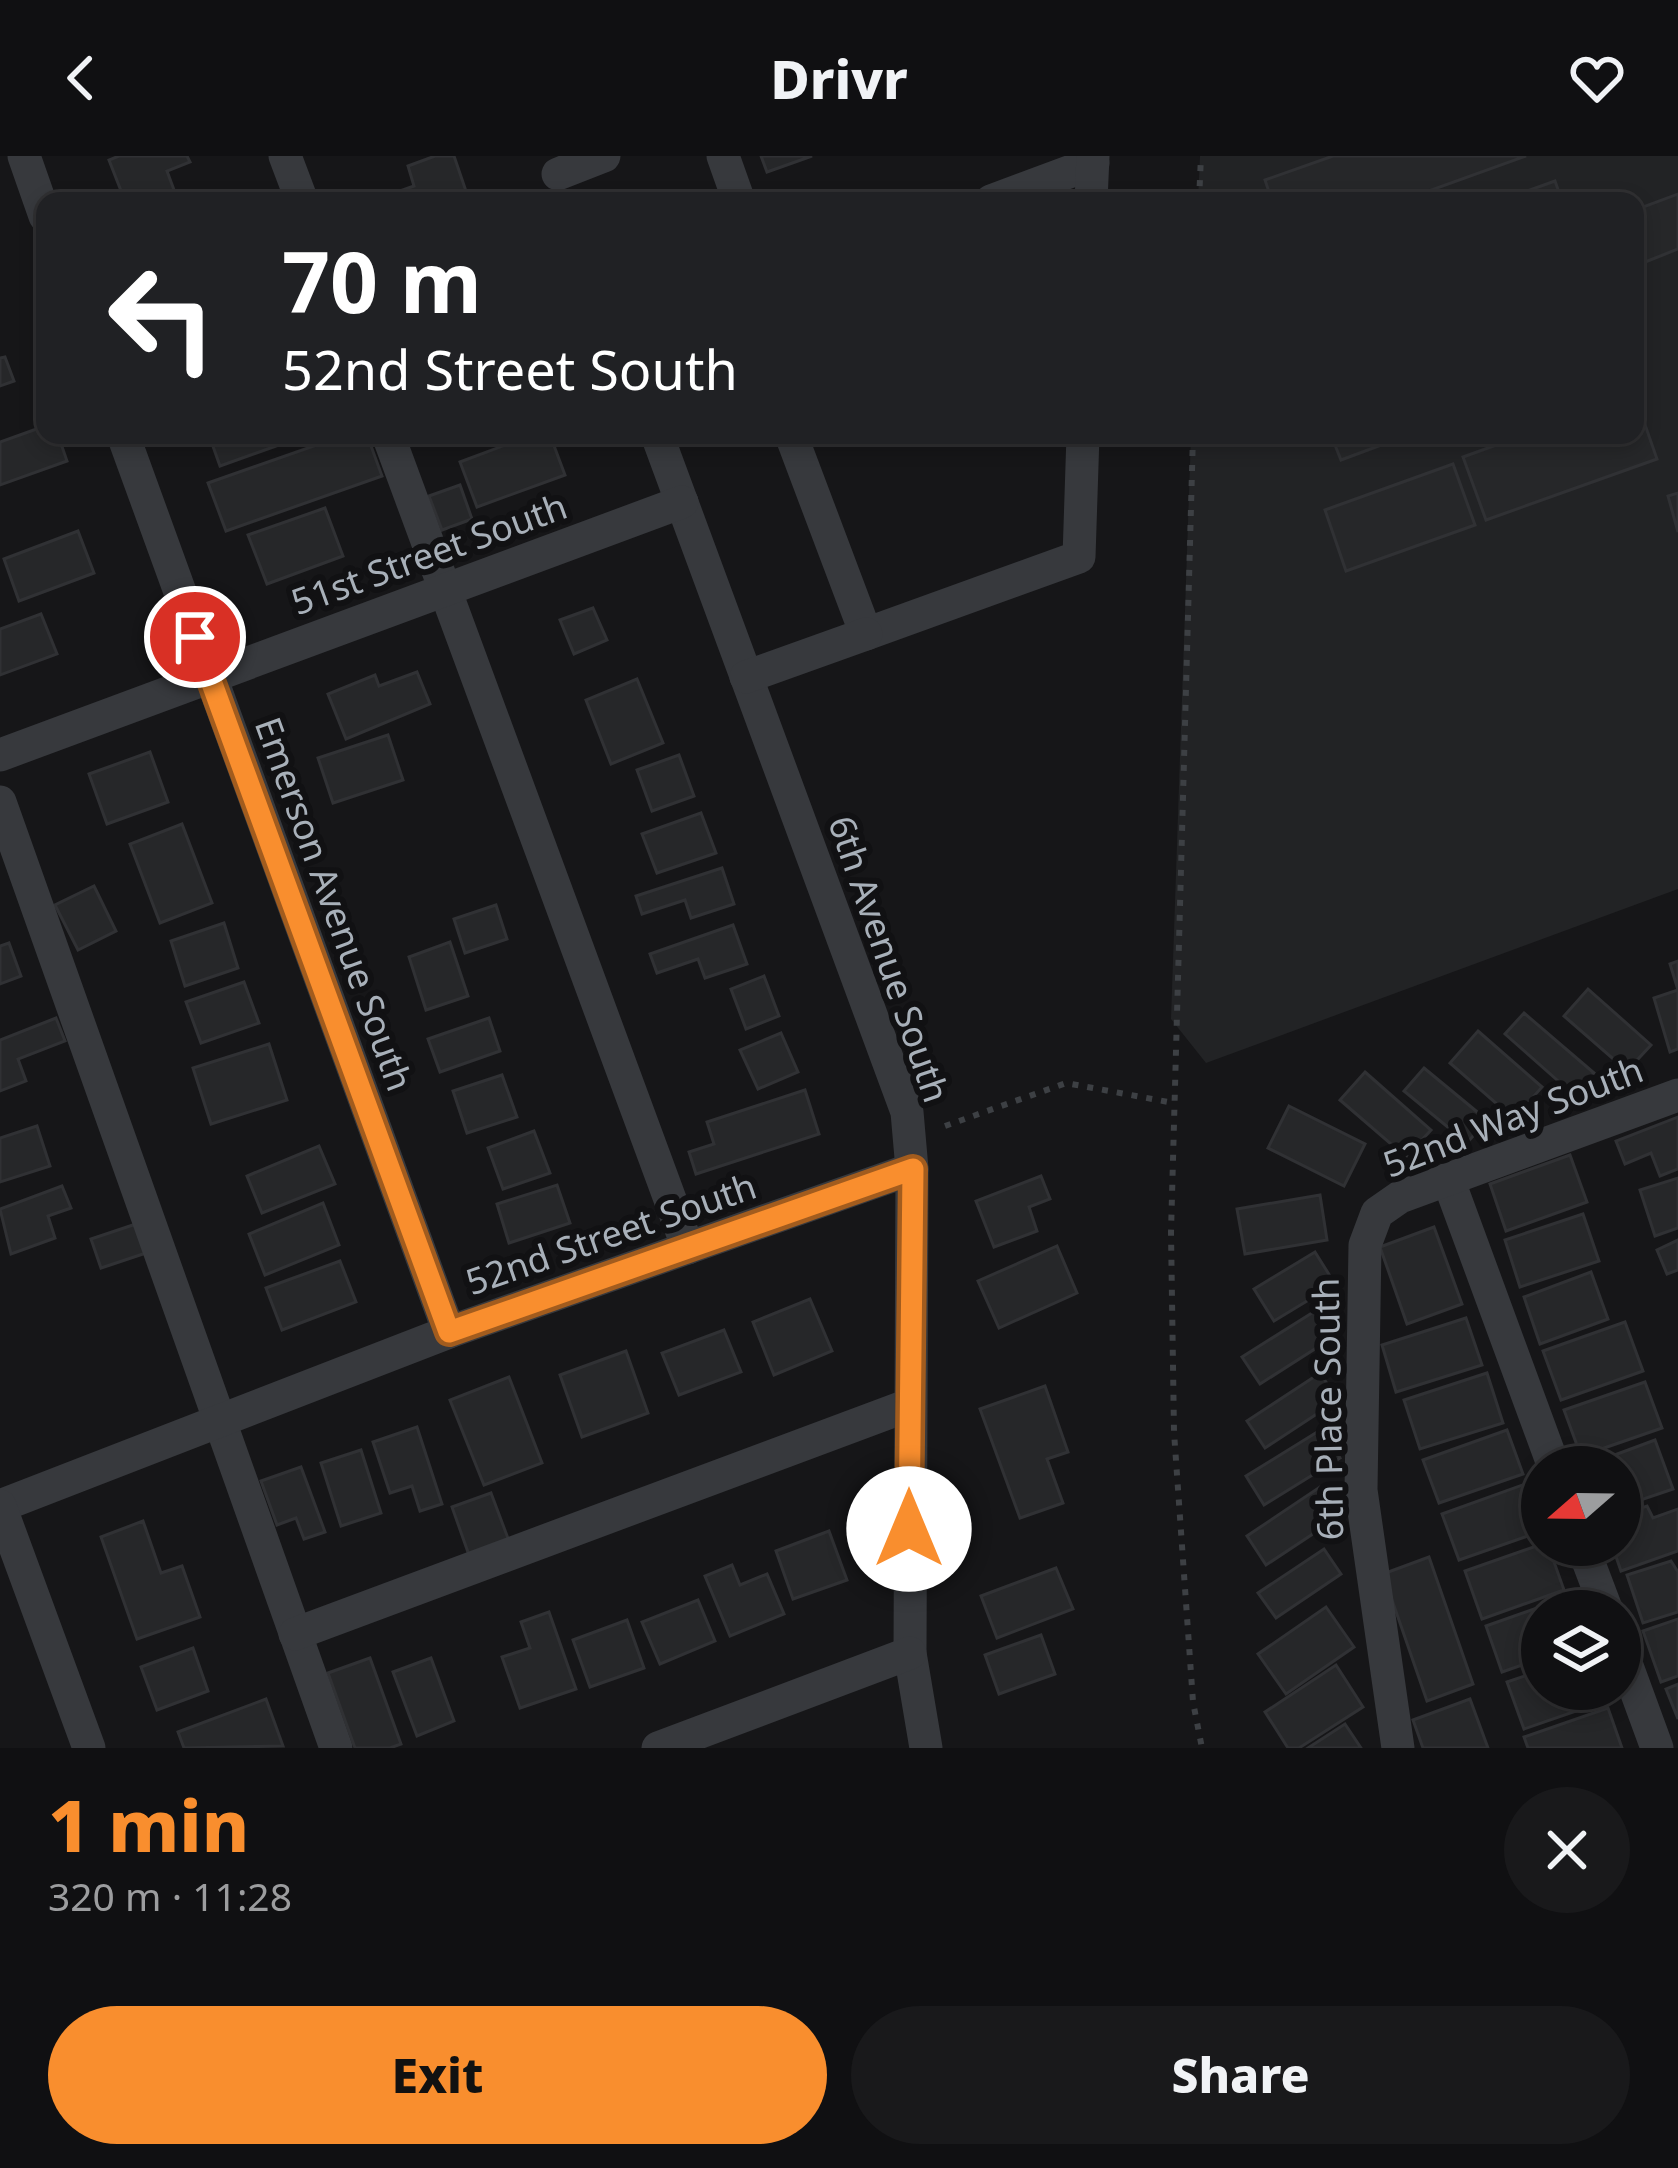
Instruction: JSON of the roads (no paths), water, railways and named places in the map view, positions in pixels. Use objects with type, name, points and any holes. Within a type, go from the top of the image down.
[{"type":"street","points":[[24,156],[37,192]]},
{"type":"street","points":[[285,156],[299,192]]},
{"type":"street","points":[[559,177],[604,156]]},
{"type":"street","points":[[723,156],[736,192]]},
{"type":"street","points":[[1013,192],[1093,160],[1091,192]]},
{"type":"street","name":"Emerson Avenue South","points":[[126,444],[449,1332]]},
{"type":"street","points":[[391,444],[688,1248]]},
{"type":"street","name":"6th Avenue South","points":[[660,444],[907,1112],[913,1169],[910,1653],[926,1748]]},
{"type":"street","points":[[794,444],[866,634]]},
{"type":"street","points":[[746,677],[1079,556],[1083,444]]},
{"type":"street","name":"51st Street South","points":[[0,754],[682,502]]},
{"type":"street","points":[[0,802],[214,1393],[217,1422],[337,1748]]},
{"type":"street","name":"52nd Way South","points":[[1377,1213],[1400,1197],[1678,1095]]},
{"type":"street","name":"52nd Street South","points":[[0,1506],[449,1332],[913,1169]]},
{"type":"street","points":[[1448,1179],[1546,1446]]},
{"type":"street","name":"6th Place South","points":[[1377,1213],[1365,1245],[1361,1490],[1398,1748]]},
{"type":"street","points":[[295,1634],[909,1405]]},
{"type":"street","points":[[0,1506],[89,1748]]},
{"type":"street","points":[[658,1748],[910,1653]]},
{"type":"street","points":[[1641,1704],[1657,1748]]}]
